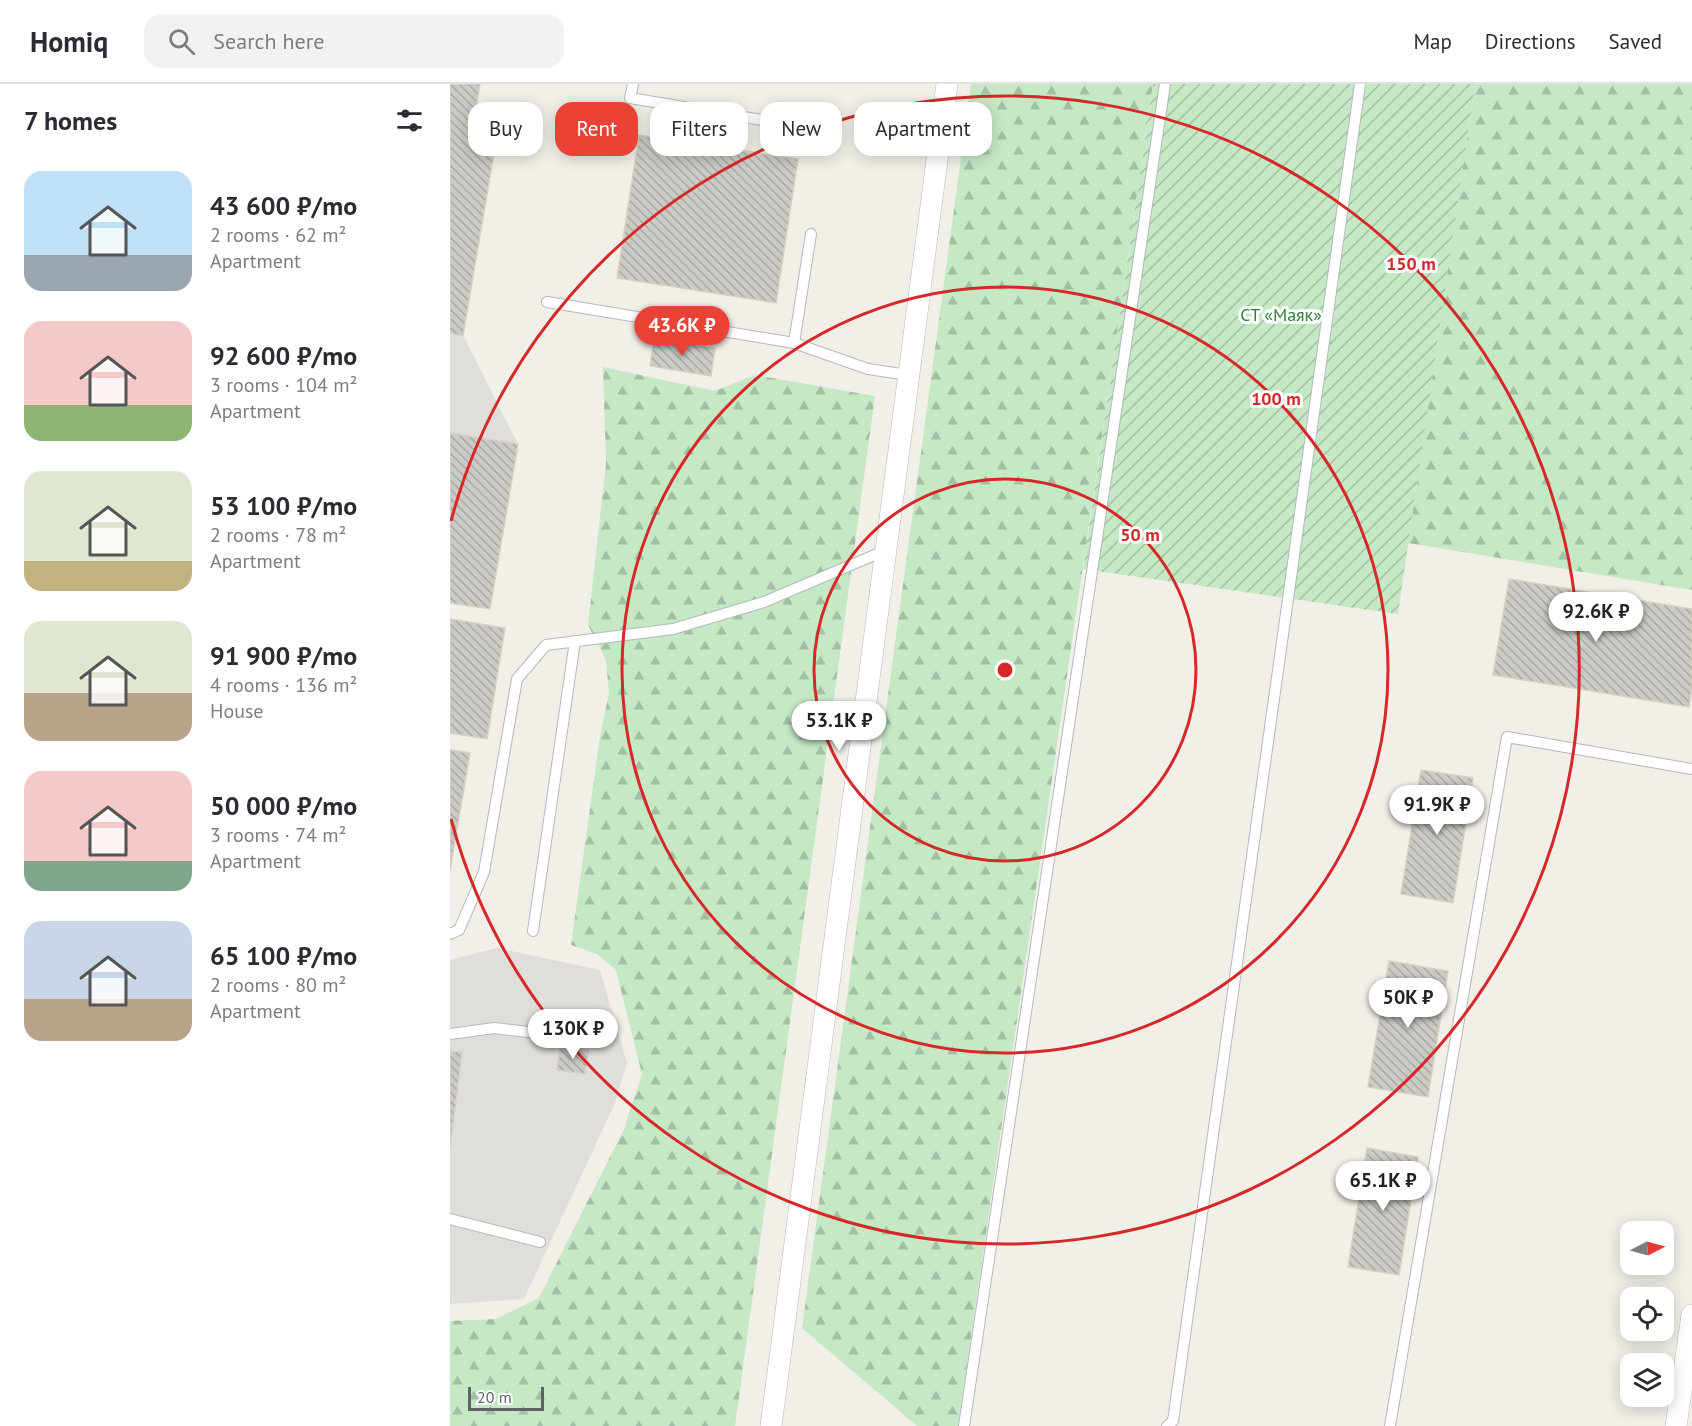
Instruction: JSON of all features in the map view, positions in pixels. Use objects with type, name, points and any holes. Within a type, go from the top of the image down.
[{"type":"street","points":[[771,1426],[947,84]]},
{"type":"street","points":[[1676,1426],[1692,1315]]},
{"type":"lane","points":[[633,84],[630,98],[760,120]]},
{"type":"lane","points":[[964,1426],[1165,84]]},
{"type":"lane","points":[[1167,1426],[1173,1421],[1360,84]]},
{"type":"lane","points":[[794,343],[811,234]]},
{"type":"lane","points":[[547,302],[794,343],[868,369],[908,375]]},
{"type":"lane","points":[[450,934],[459,930],[484,872],[517,679],[546,645],[673,628],[696,622],[764,602],[884,551]]},
{"type":"lane","points":[[533,931],[575,641]]},
{"type":"lane","points":[[1390,1426],[1507,737],[1692,769]]},
{"type":"lane","points":[[450,1034],[494,1028],[588,1039]]},
{"type":"lane","points":[[450,1219],[540,1242]]},
{"type":"shaded area","points":[[450,84],[480,84],[477,102],[468,102],[468,156],[493,156],[463,335],[518,444],[490,609],[450,603]]},
{"type":"shaded area","points":[[497,948],[600,970],[627,1063],[615,1103],[524,1299],[450,1304],[450,960]]},
{"type":"green space","points":[[971,84],[1153,84],[958,1426],[917,1426],[802,1328],[961,156],[992,156],[992,102],[969,102]]},
{"type":"green space","name":"СТ «Маяк»","points":[[1153,84],[1475,84],[1398,614],[1083,569]]},
{"type":"green space","points":[[1475,84],[1692,84],[1692,590],[1408,543]]},
{"type":"green space","points":[[603,367],[715,391],[755,375],[875,396],[735,1426],[450,1426],[450,1321],[496,1319],[539,1298],[624,1129],[642,1074],[616,970],[597,954],[571,945],[600,736],[609,693],[606,660],[588,625],[606,464]]},
{"type":"building","points":[[450,84],[480,84],[477,102],[468,102],[468,156],[493,156],[463,336],[450,333]]},
{"type":"building","points":[[639,135],[650,137],[650,156],[748,156],[748,151],[760,153],[760,156],[798,159],[776,303],[617,278],[636,156],[638,156]]},
{"type":"building","points":[[654,338],[715,348],[711,376],[650,366]]},
{"type":"building","points":[[450,433],[518,444],[490,609],[450,603]]},
{"type":"building","points":[[1509,579],[1692,609],[1692,688],[1689,707],[1493,675]]},
{"type":"building","points":[[450,619],[505,628],[487,739],[450,733]]},
{"type":"building","points":[[450,750],[470,753],[450,870]]},
{"type":"building","points":[[1421,770],[1473,778],[1453,903],[1401,894]]},
{"type":"building","points":[[1389,961],[1448,971],[1428,1097],[1368,1087]]},
{"type":"building","points":[[560,1046],[589,1050],[585,1074],[557,1070]]},
{"type":"building","points":[[450,1051],[462,1052],[450,1149]]},
{"type":"building","points":[[1367,1148],[1418,1157],[1399,1275],[1348,1267]]}]
